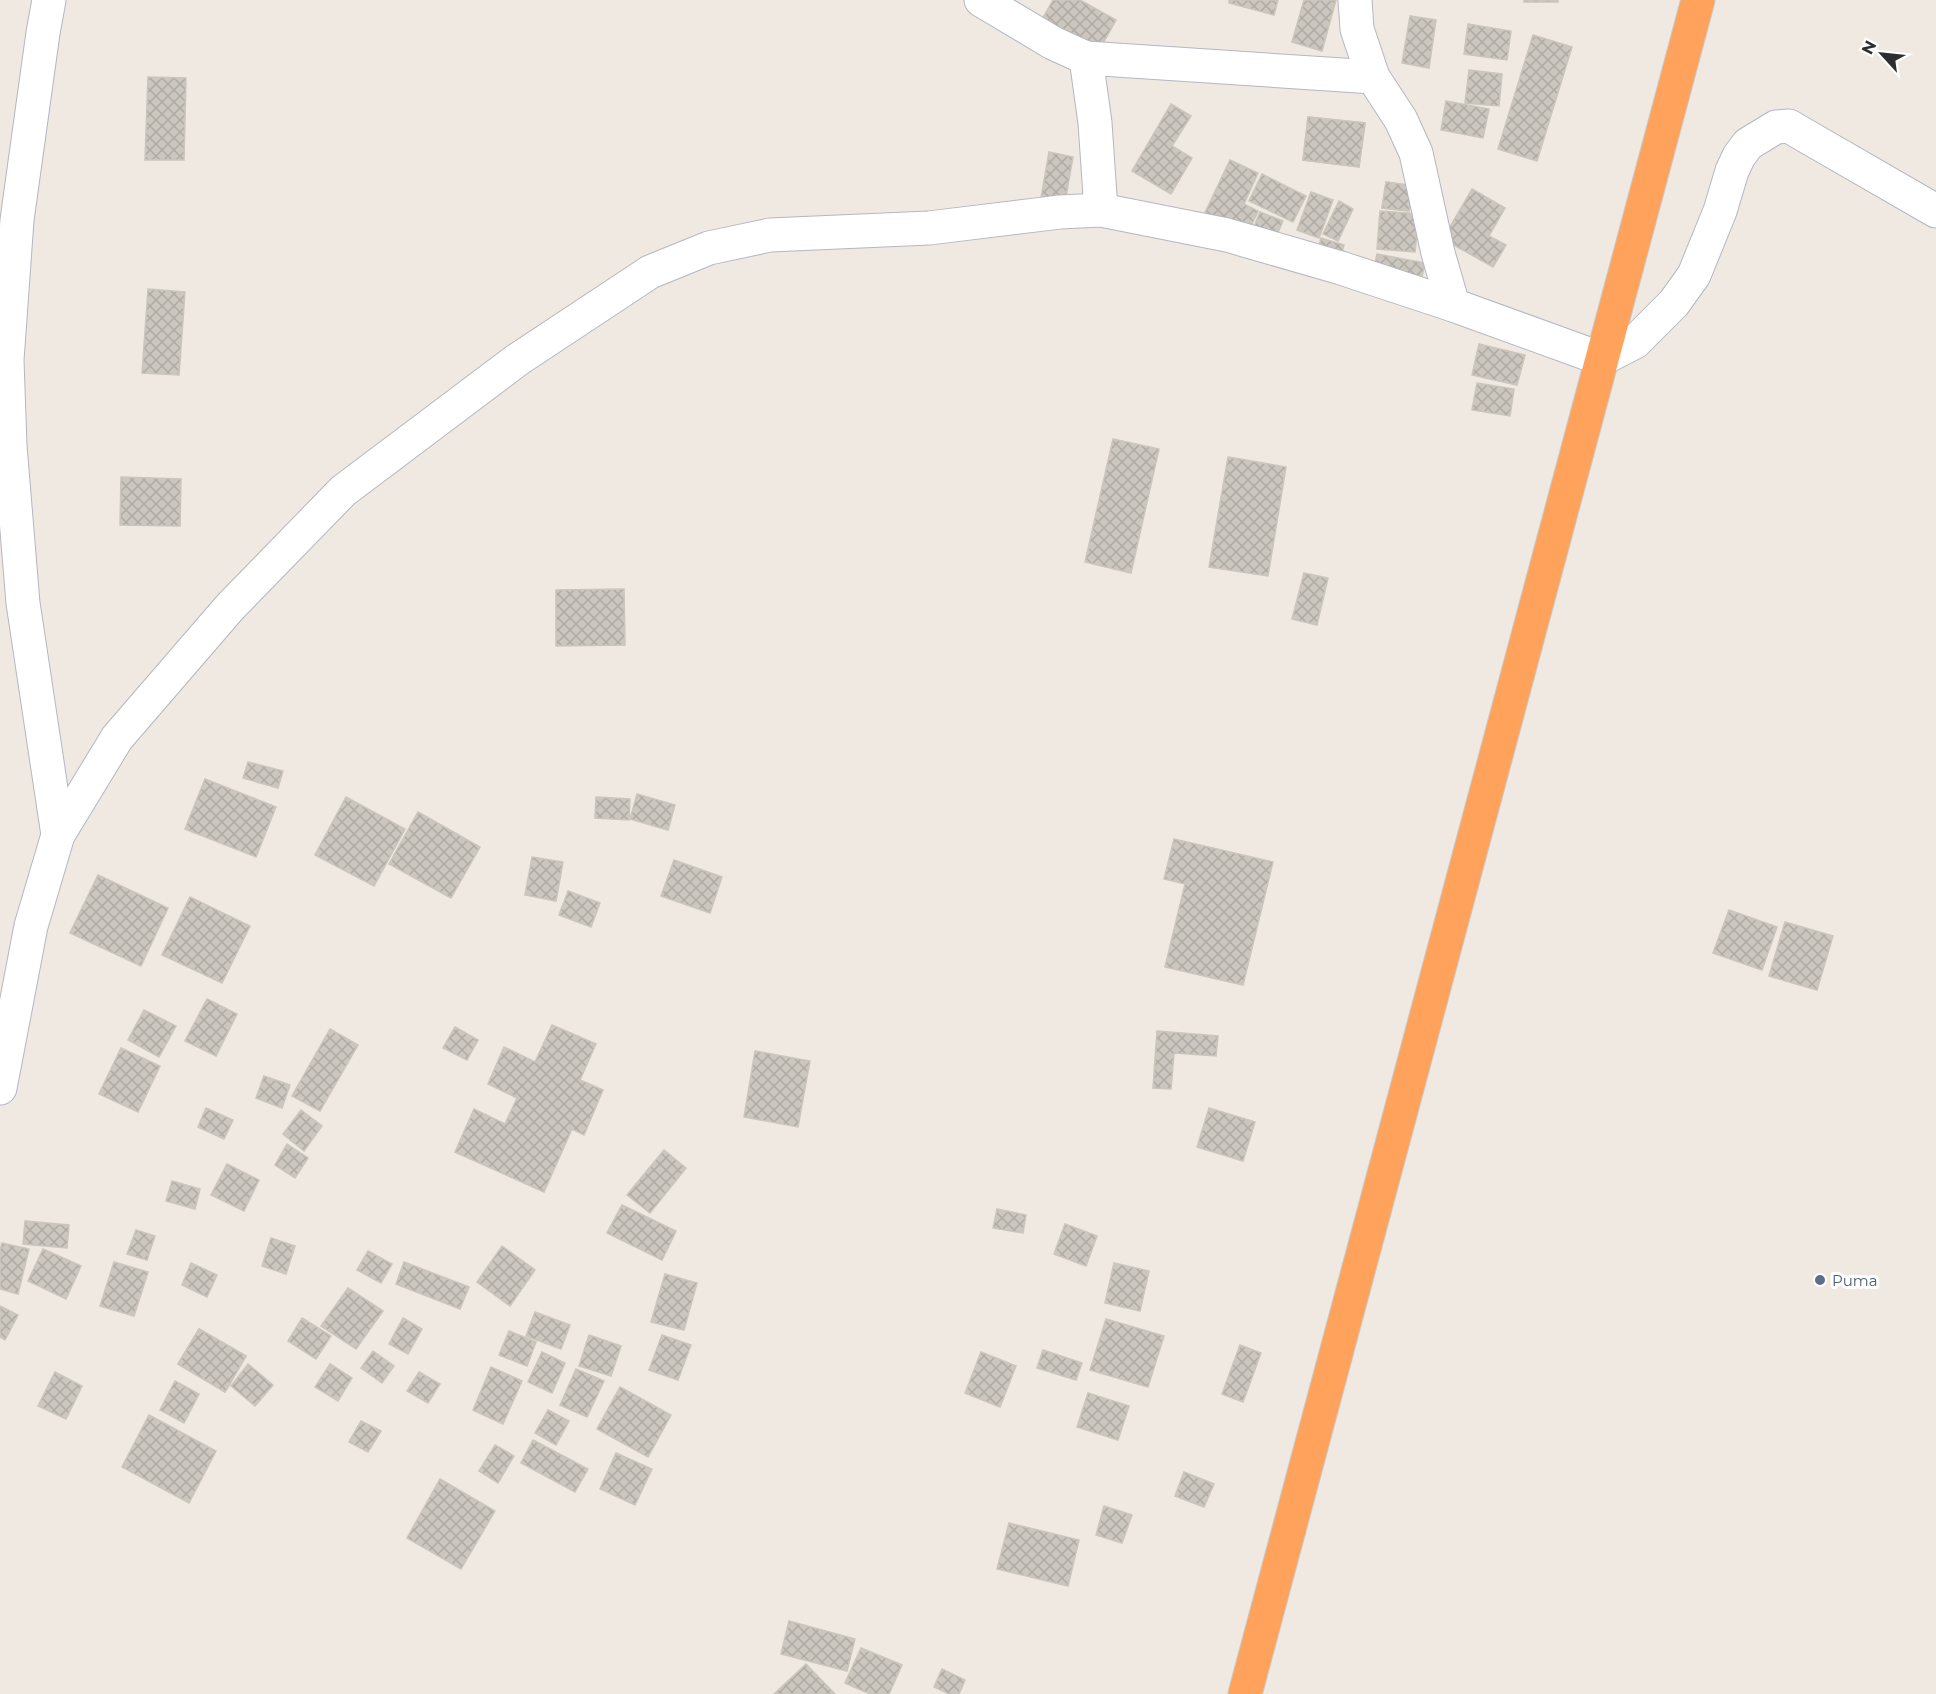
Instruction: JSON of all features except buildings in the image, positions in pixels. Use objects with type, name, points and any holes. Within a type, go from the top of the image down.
[{"type":"highway","points":[[1245,1694],[1698,0]]},
{"type":"street","points":[[49,0],[17,220],[7,360],[10,446],[23,603],[58,835]]},
{"type":"street","points":[[981,0],[1053,43],[1086,58],[1373,77]]},
{"type":"street","points":[[1355,0],[1357,28],[1373,77],[1401,120],[1416,153],[1438,253],[1453,305]]},
{"type":"street","points":[[1086,58],[1095,123],[1101,210]]},
{"type":"street","points":[[0,1088],[31,926],[58,835],[117,738],[230,607],[343,491],[517,360],[650,272],[709,248],[770,235],[929,228],[1060,212],[1101,210],[1227,236],[1341,268],[1453,305],[1602,359],[1635,342],[1674,303],[1694,275],[1720,211],[1738,156],[1748,144],[1776,128],[1789,126],[1936,211]]},
{"type":"place","name":"Puma","points":[[1820,1280]]}]
